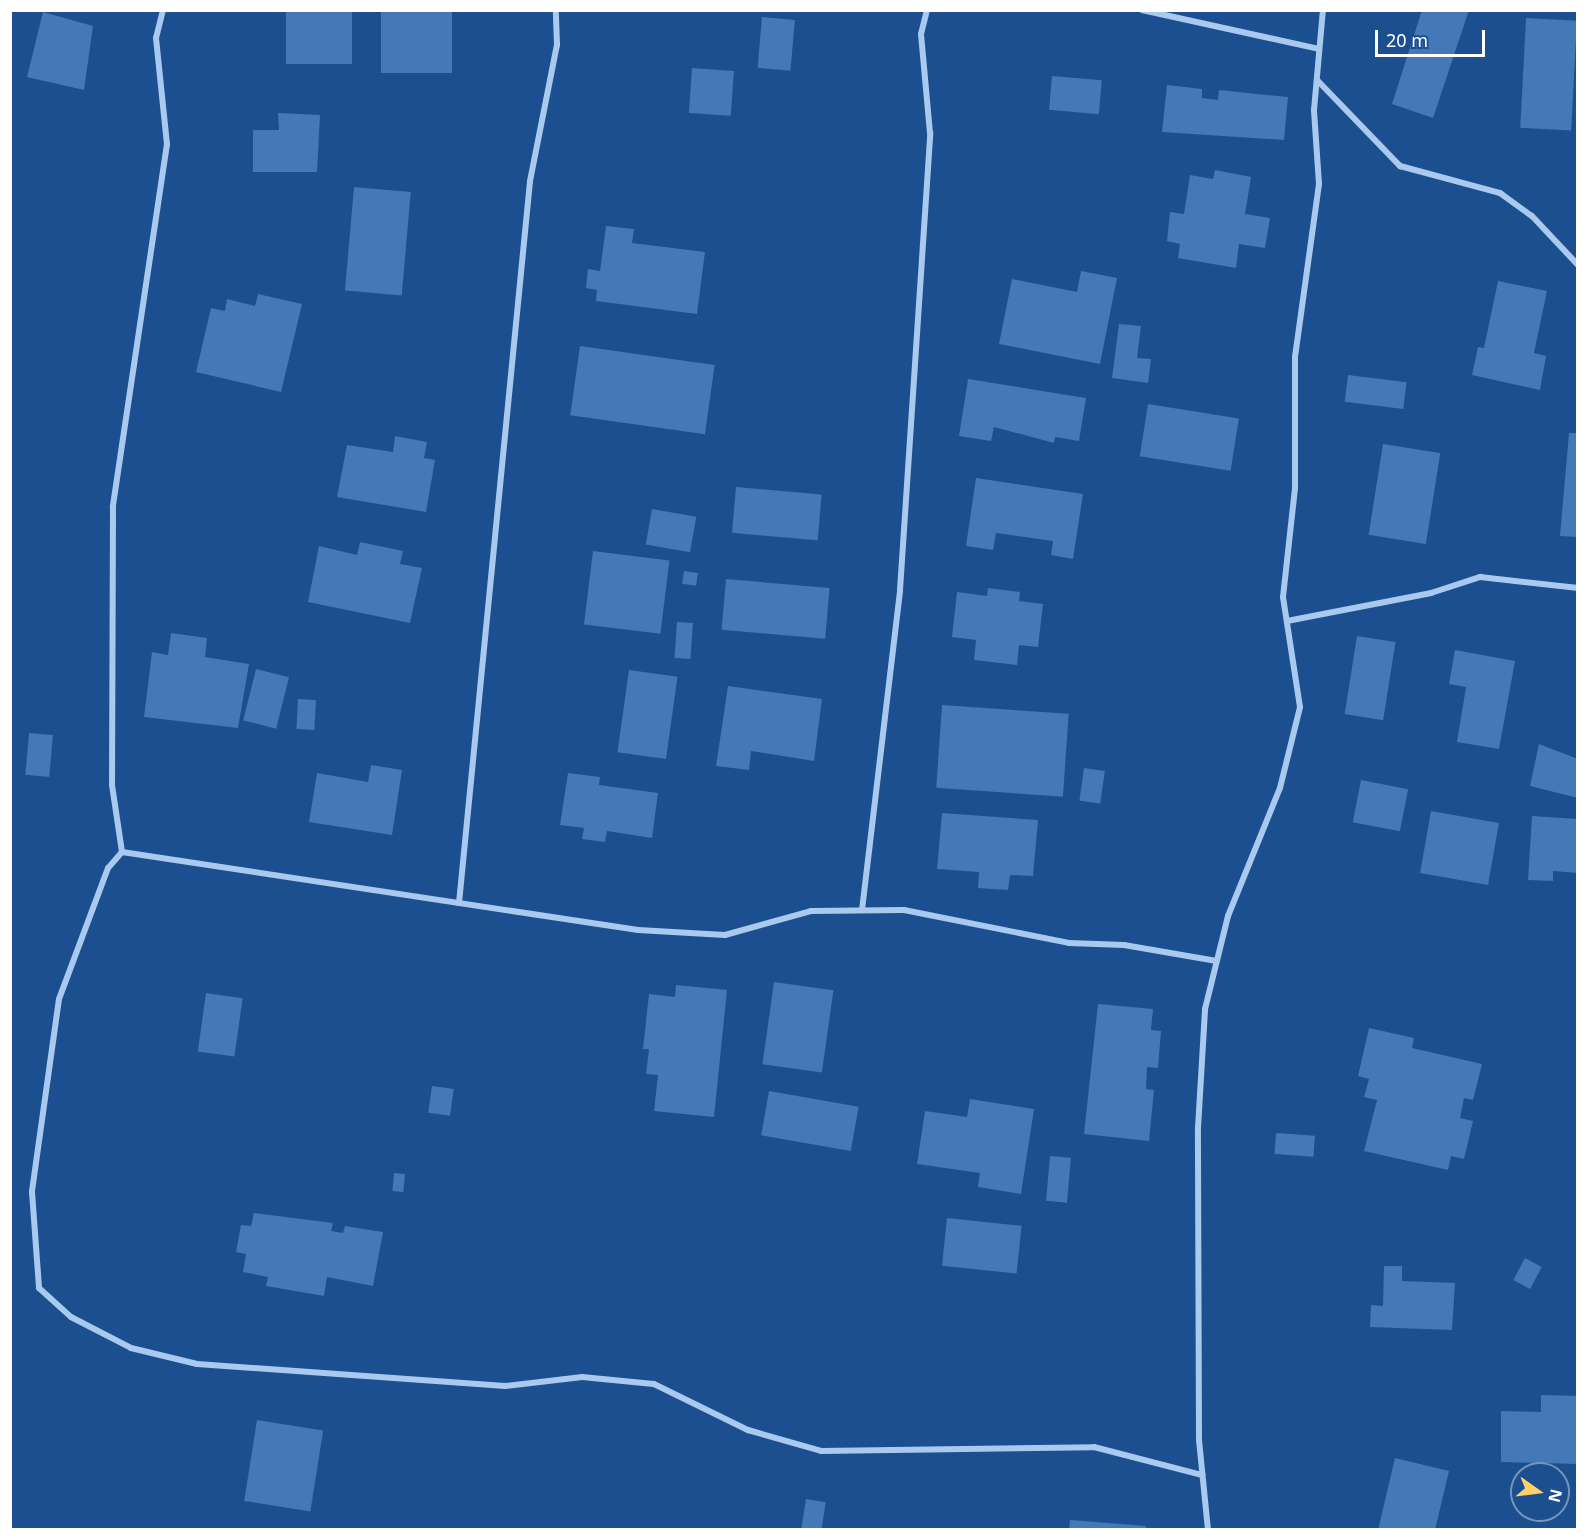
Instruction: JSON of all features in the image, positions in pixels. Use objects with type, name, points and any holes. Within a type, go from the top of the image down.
[{"type":"street","points":[[164,10],[156,38],[167,144],[113,507],[112,785],[122,852],[108,868],[59,999],[32,1192],[39,1288],[72,1317],[131,1348],[197,1364],[505,1386],[582,1377],[654,1384],[748,1430],[821,1451],[1094,1447],[1202,1475]]},
{"type":"street","points":[[459,903],[530,180],[557,45],[556,10]]},
{"type":"street","points":[[862,910],[900,590],[930,133],[921,34],[927,10]]},
{"type":"street","points":[[1142,10],[1319,49]]},
{"type":"street","points":[[1208,1530],[1202,1475],[1198,1128],[1205,1010],[1228,916],[1280,788],[1300,707],[1283,597],[1296,488],[1295,357],[1319,184],[1317,80],[1323,10]]},
{"type":"street","points":[[1317,80],[1400,166],[1500,193],[1532,216],[1578,266]]},
{"type":"street","points":[[1287,621],[1431,593],[1480,577],[1578,588]]},
{"type":"street","points":[[122,852],[638,930],[726,935],[811,911],[904,910],[1069,943],[1124,945],[1217,962]]},
{"type":"building","points":[[286,10],[352,10],[352,64],[286,64]]},
{"type":"building","points":[[381,10],[452,10],[452,73],[381,73]]},
{"type":"building","points":[[1422,10],[1469,10],[1433,118],[1392,104]]},
{"type":"building","points":[[43,12],[93,26],[84,90],[27,77]]},
{"type":"building","points":[[762,17],[795,20],[790,71],[758,68]]},
{"type":"building","points":[[1526,18],[1577,21],[1571,131],[1520,128]]},
{"type":"building","points":[[692,68],[734,71],[731,116],[689,113]]},
{"type":"building","points":[[1052,76],[1102,80],[1099,114],[1049,110]]},
{"type":"building","points":[[1167,85],[1202,89],[1202,98],[1218,100],[1219,90],[1288,97],[1284,140],[1162,132]]},
{"type":"building","points":[[278,113],[320,115],[317,172],[253,172],[253,130],[279,130]]},
{"type":"building","points":[[1215,170],[1251,177],[1245,214],[1270,218],[1265,248],[1239,244],[1236,268],[1178,258],[1180,244],[1167,241],[1170,212],[1184,214],[1190,175],[1213,179]]},
{"type":"building","points":[[354,187],[411,192],[402,296],[345,291]]},
{"type":"building","points":[[606,226],[634,229],[632,243],[705,252],[697,314],[596,301],[597,290],[586,288],[588,269],[600,271]]},
{"type":"building","points":[[1081,271],[1117,278],[1100,364],[999,344],[1012,279],[1077,292]]},
{"type":"building","points":[[1498,281],[1547,291],[1534,353],[1546,356],[1540,390],[1472,375],[1478,347],[1484,348]]},
{"type":"building","points":[[258,294],[302,304],[281,392],[196,372],[211,308],[225,311],[227,299],[255,306]]},
{"type":"building","points":[[1119,324],[1141,326],[1137,358],[1151,359],[1148,383],[1112,378]]},
{"type":"building","points":[[580,346],[715,365],[705,434],[570,415]]},
{"type":"building","points":[[1348,375],[1407,382],[1403,409],[1345,402]]},
{"type":"building","points":[[968,379],[1086,398],[1079,441],[1055,437],[1054,443],[994,427],[991,441],[959,436]]},
{"type":"building","points":[[1148,404],[1239,418],[1231,471],[1140,456]]},
{"type":"building","points":[[1569,433],[1578,433],[1578,537],[1560,536]]},
{"type":"building","points":[[395,436],[427,442],[424,458],[435,460],[426,512],[337,497],[347,445],[393,452]]},
{"type":"building","points":[[1383,444],[1440,453],[1426,544],[1369,535]]},
{"type":"building","points":[[976,478],[1083,494],[1073,559],[1051,555],[1053,541],[996,533],[993,550],[966,546]]},
{"type":"building","points":[[736,487],[822,494],[818,540],[732,533]]},
{"type":"building","points":[[652,509],[696,517],[690,552],[646,544]]},
{"type":"building","points":[[360,542],[403,551],[400,564],[422,568],[410,623],[308,602],[319,546],[357,555]]},
{"type":"building","points":[[593,551],[669,560],[660,634],[584,624]]},
{"type":"building","points":[[684,571],[698,573],[696,586],[682,584]]},
{"type":"building","points":[[726,579],[830,588],[825,639],[722,630]]},
{"type":"building","points":[[988,588],[1020,592],[1019,601],[1043,604],[1038,647],[1019,645],[1017,665],[974,660],[976,640],[952,637],[957,592],[987,596]]},
{"type":"building","points":[[677,622],[693,623],[690,659],[674,658]]},
{"type":"building","points":[[171,633],[207,638],[205,657],[249,664],[238,728],[144,717],[152,652],[168,655]]},
{"type":"building","points":[[1357,636],[1396,642],[1383,720],[1345,714]]},
{"type":"building","points":[[1455,650],[1515,661],[1499,749],[1457,742],[1466,687],[1449,684]]},
{"type":"building","points":[[256,669],[289,677],[276,729],[243,720]]},
{"type":"building","points":[[629,670],[678,677],[666,759],[617,752]]},
{"type":"building","points":[[728,686],[822,699],[814,761],[751,751],[749,770],[716,766]]},
{"type":"building","points":[[298,699],[316,700],[314,730],[296,729]]},
{"type":"building","points":[[942,705],[1069,714],[1063,797],[936,788]]},
{"type":"building","points":[[29,733],[53,735],[49,777],[25,775]]},
{"type":"building","points":[[1539,744],[1578,759],[1578,798],[1530,786]]},
{"type":"building","points":[[371,765],[402,770],[392,835],[309,822],[317,773],[368,782]]},
{"type":"building","points":[[1084,768],[1105,771],[1100,804],[1079,801]]},
{"type":"building","points":[[568,773],[600,777],[599,785],[658,793],[652,838],[607,831],[605,842],[582,839],[584,828],[560,825]]},
{"type":"building","points":[[1361,780],[1408,789],[1400,831],[1353,822]]},
{"type":"building","points":[[1431,811],[1499,823],[1488,885],[1420,873]]},
{"type":"building","points":[[942,813],[1038,820],[1033,876],[1010,875],[1008,890],[978,888],[979,872],[937,869]]},
{"type":"building","points":[[1532,816],[1578,819],[1578,873],[1553,871],[1553,881],[1528,880]]},
{"type":"building","points":[[774,982],[833,990],[822,1073],[762,1064]]},
{"type":"building","points":[[676,985],[727,990],[714,1117],[654,1111],[658,1075],[646,1074],[649,1049],[643,1049],[649,994],[675,997]]},
{"type":"building","points":[[206,993],[243,998],[234,1057],[198,1051]]},
{"type":"building","points":[[1098,1004],[1153,1009],[1151,1030],[1161,1031],[1158,1068],[1147,1067],[1146,1089],[1154,1090],[1149,1141],[1084,1134]]},
{"type":"building","points":[[1369,1028],[1414,1038],[1412,1048],[1482,1064],[1473,1100],[1464,1098],[1460,1118],[1473,1121],[1464,1159],[1451,1156],[1448,1170],[1364,1151],[1377,1100],[1364,1097],[1369,1079],[1358,1076]]},
{"type":"building","points":[[432,1086],[454,1089],[450,1116],[428,1113]]},
{"type":"building","points":[[769,1091],[859,1107],[851,1151],[761,1135]]},
{"type":"building","points":[[970,1099],[1034,1109],[1021,1194],[978,1187],[980,1173],[917,1164],[925,1111],[967,1117]]},
{"type":"building","points":[[1276,1133],[1315,1136],[1313,1157],[1275,1154]]},
{"type":"building","points":[[1050,1156],[1071,1158],[1067,1203],[1046,1201]]},
{"type":"building","points":[[394,1173],[405,1174],[403,1192],[392,1191]]},
{"type":"building","points":[[254,1213],[333,1223],[331,1231],[343,1233],[345,1226],[383,1232],[373,1286],[327,1277],[324,1296],[266,1286],[268,1277],[243,1272],[246,1254],[236,1252],[241,1225],[251,1226]]},
{"type":"building","points":[[947,1218],[1022,1226],[1017,1274],[942,1266]]},
{"type":"building","points":[[1525,1258],[1542,1267],[1530,1289],[1513,1280]]},
{"type":"building","points":[[1384,1266],[1402,1266],[1402,1281],[1455,1283],[1452,1330],[1370,1327],[1371,1305],[1383,1306]]},
{"type":"building","points":[[1541,1395],[1578,1396],[1577,1464],[1570,1462],[1501,1462],[1501,1411],[1541,1412]]},
{"type":"building","points":[[257,1420],[323,1430],[310,1511],[244,1501]]},
{"type":"building","points":[[1395,1458],[1449,1471],[1435,1530],[1378,1530]]},
{"type":"building","points":[[806,1499],[826,1502],[821,1530],[801,1530]]},
{"type":"building","points":[[1070,1520],[1146,1526],[1146,1530],[1069,1530]]}]
